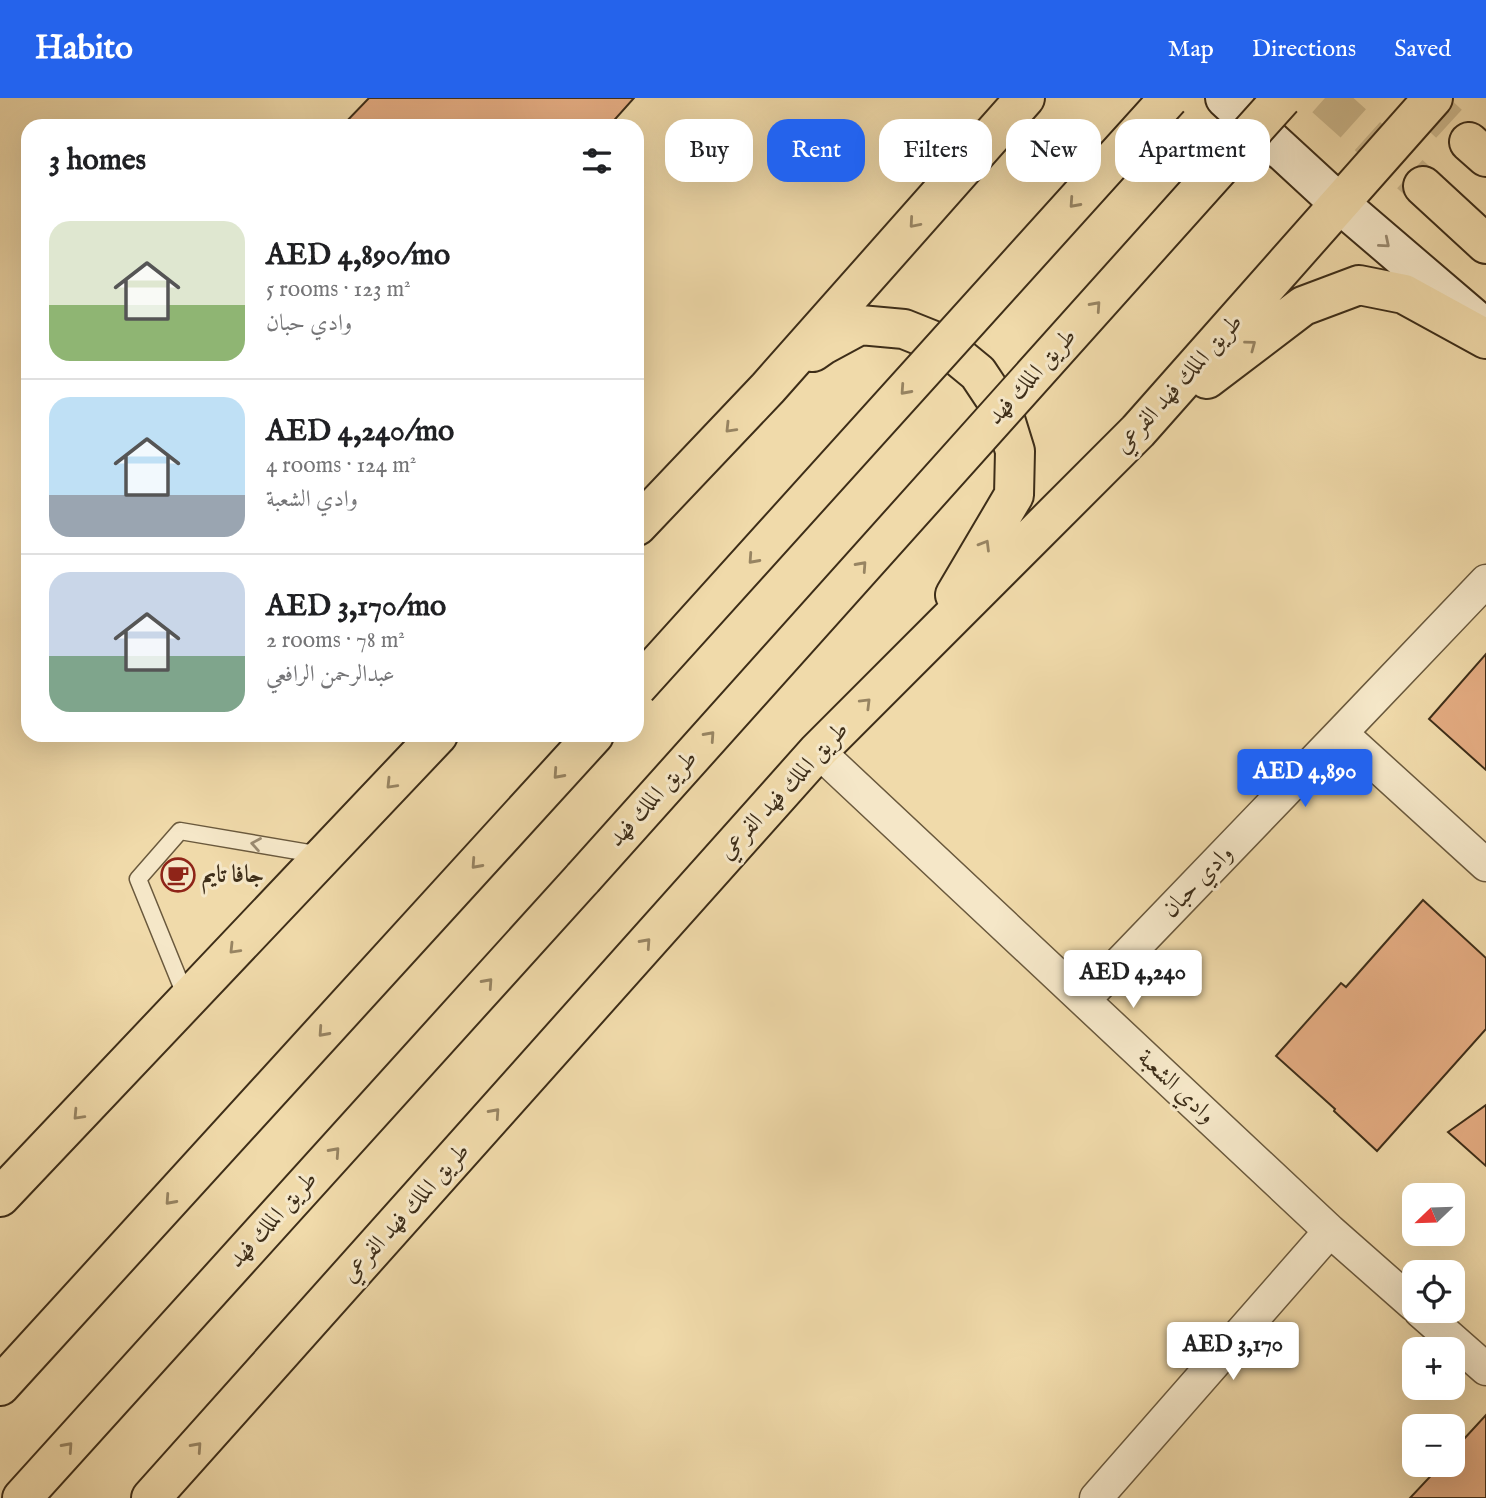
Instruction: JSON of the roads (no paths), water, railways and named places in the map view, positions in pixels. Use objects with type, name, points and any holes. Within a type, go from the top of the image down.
[{"type":"main road","points":[[946,186],[993,98]]},
{"type":"main road","points":[[644,519],[768,388],[1025,98]]},
{"type":"main road","points":[[644,679],[1169,98]]},
{"type":"main road","points":[[1225,98],[1339,204],[1486,329]]},
{"type":"main road","name":"طريق الملك فهد","points":[[22,1498],[583,878],[1282,98]]},
{"type":"main road","name":"طريق الملك فهد الفرعي","points":[[151,1498],[818,751],[1138,431],[1433,98]]},
{"type":"main road","points":[[1423,186],[1486,244]]},
{"type":"main road","points":[[1138,431],[1303,306],[1359,285],[1404,294],[1486,339]]},
{"type":"main road","points":[[768,388],[823,345],[860,325],[904,329],[944,345],[978,373],[1002,409],[1015,452],[1014,495],[925,645]]},
{"type":"main road","points":[[0,1197],[431,742]]},
{"type":"main road","points":[[0,1386],[588,742]]},
{"type":"street","name":"وادي حبان","points":[[1084,1000],[1486,581]]},
{"type":"street","points":[[1342,733],[1486,865]]},
{"type":"street","name":"وادي الشعبة","points":[[818,751],[1330,1231],[1402,1294]]},
{"type":"street","points":[[1096,1498],[1330,1231]]},
{"type":"street","points":[[1434,1323],[1486,1369]]},
{"type":"lane","points":[[187,999],[138,879],[180,831],[323,855]]},
{"type":"tunnel","points":[[1325,98],[1423,186]]},
{"type":"tunnel","points":[[1421,98],[1469,142]]},
{"type":"place","name":"جافا تايم","points":[[178,875]]}]
